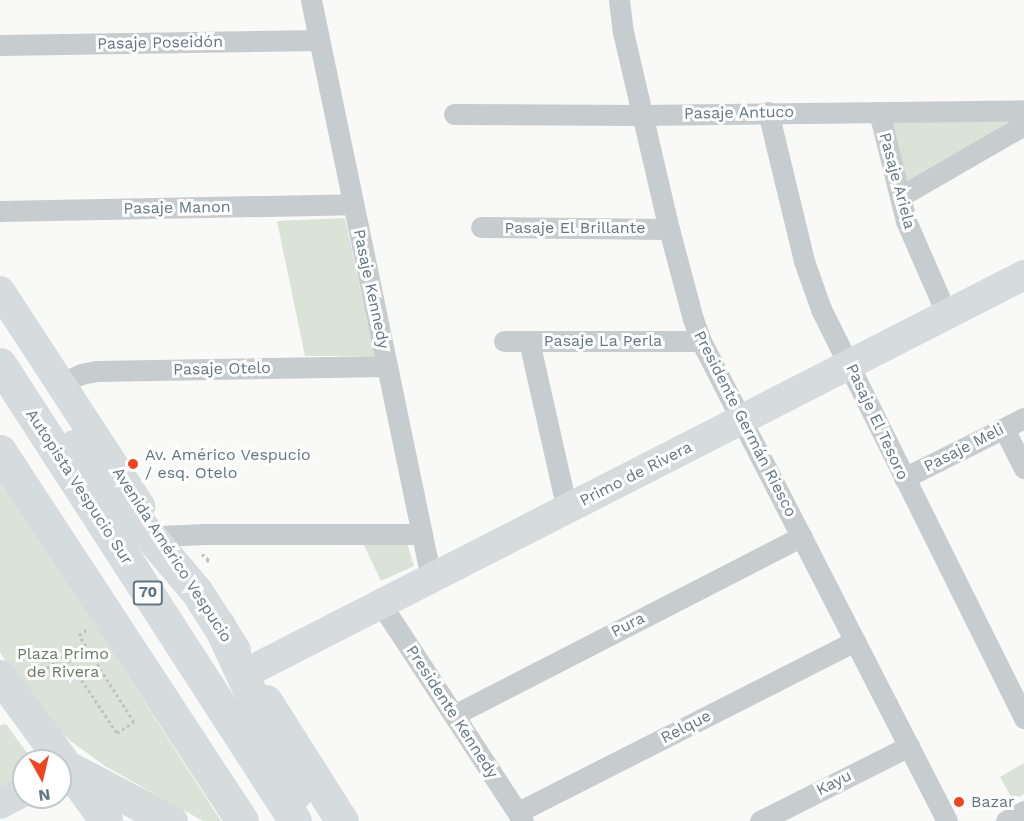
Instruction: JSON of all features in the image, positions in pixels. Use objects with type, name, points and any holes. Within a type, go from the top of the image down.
[{"type":"main road","points":[[0,357],[196,592]]},
{"type":"main road","name":"Autopista Vespucio Sur","points":[[0,364],[295,821]]},
{"type":"main road","name":"70","points":[[0,451],[242,821]]},
{"type":"main road","name":"Avenida Américo Vespucio","points":[[196,592],[342,821]]},
{"type":"main road","points":[[219,625],[310,821]]},
{"type":"main road","points":[[6,684],[50,749]]},
{"type":"main road","points":[[72,774],[171,821]]},
{"type":"main road","points":[[72,780],[106,821]]},
{"type":"street","name":"Pasaje Kennedy","points":[[311,0],[431,578]]},
{"type":"street","name":"Presidente Germán Riesco","points":[[619,0],[623,32],[669,229],[701,341],[947,821]]},
{"type":"street","name":"Pasaje Poseidón","points":[[0,45],[319,40]]},
{"type":"street","name":"Pasaje Antuco","points":[[454,114],[642,115],[1024,110]]},
{"type":"street","name":"Pasaje El Tesoro","points":[[768,112],[811,284],[904,478],[1024,718]]},
{"type":"street","name":"Pasaje Ariela","points":[[879,112],[911,234],[946,315]]},
{"type":"street","points":[[901,196],[1024,125]]},
{"type":"street","name":"Pasaje Manon","points":[[0,211],[353,204]]},
{"type":"street","name":"Pasaje El Brillante","points":[[481,227],[669,229]]},
{"type":"street","name":"Primo de Rivera","points":[[248,672],[1024,275]]},
{"type":"street","name":"Avenida Américo Vespucio","points":[[0,291],[196,592]]},
{"type":"street","name":"Pasaje La Perla","points":[[504,341],[701,341]]},
{"type":"street","points":[[530,341],[567,509]]},
{"type":"street","name":"Pasaje Otelo","points":[[59,384],[81,374],[96,371],[387,366]]},
{"type":"street","name":"Pasaje Meli","points":[[904,478],[1024,418]]},
{"type":"street","points":[[1004,429],[1024,468]]},
{"type":"street","points":[[160,536],[422,534]]},
{"type":"street","name":"Pura","points":[[454,714],[802,536]]},
{"type":"street","name":"Presidente Kennedy","points":[[381,604],[520,817]]},
{"type":"street","name":"Relque","points":[[520,817],[855,641]]},
{"type":"street","name":"Kayu","points":[[760,821],[909,746]]},
{"type":"street","points":[[1006,821],[1024,811]]},
{"type":"path","points":[[6,684],[65,655],[117,734],[134,722]]},
{"type":"green space","points":[[1024,116],[906,185],[887,121]]},
{"type":"green space","points":[[345,218],[375,356],[305,356],[277,221]]},
{"type":"green space","name":"Plaza Primo de Rivera","points":[[0,478],[221,821],[203,821],[105,766],[68,739],[26,694],[0,652]]},
{"type":"green space","points":[[363,543],[407,543],[414,566],[381,581]]},
{"type":"green space","points":[[6,724],[24,749],[12,749],[12,783],[0,790],[0,725]]},
{"type":"green space","points":[[1024,763],[1024,794],[1013,800],[1000,777]]},
{"type":"place","name":"Av. Américo Vespucio / esq. Otelo","points":[[133,464]]},
{"type":"place","name":"Bazar","points":[[959,802]]}]
